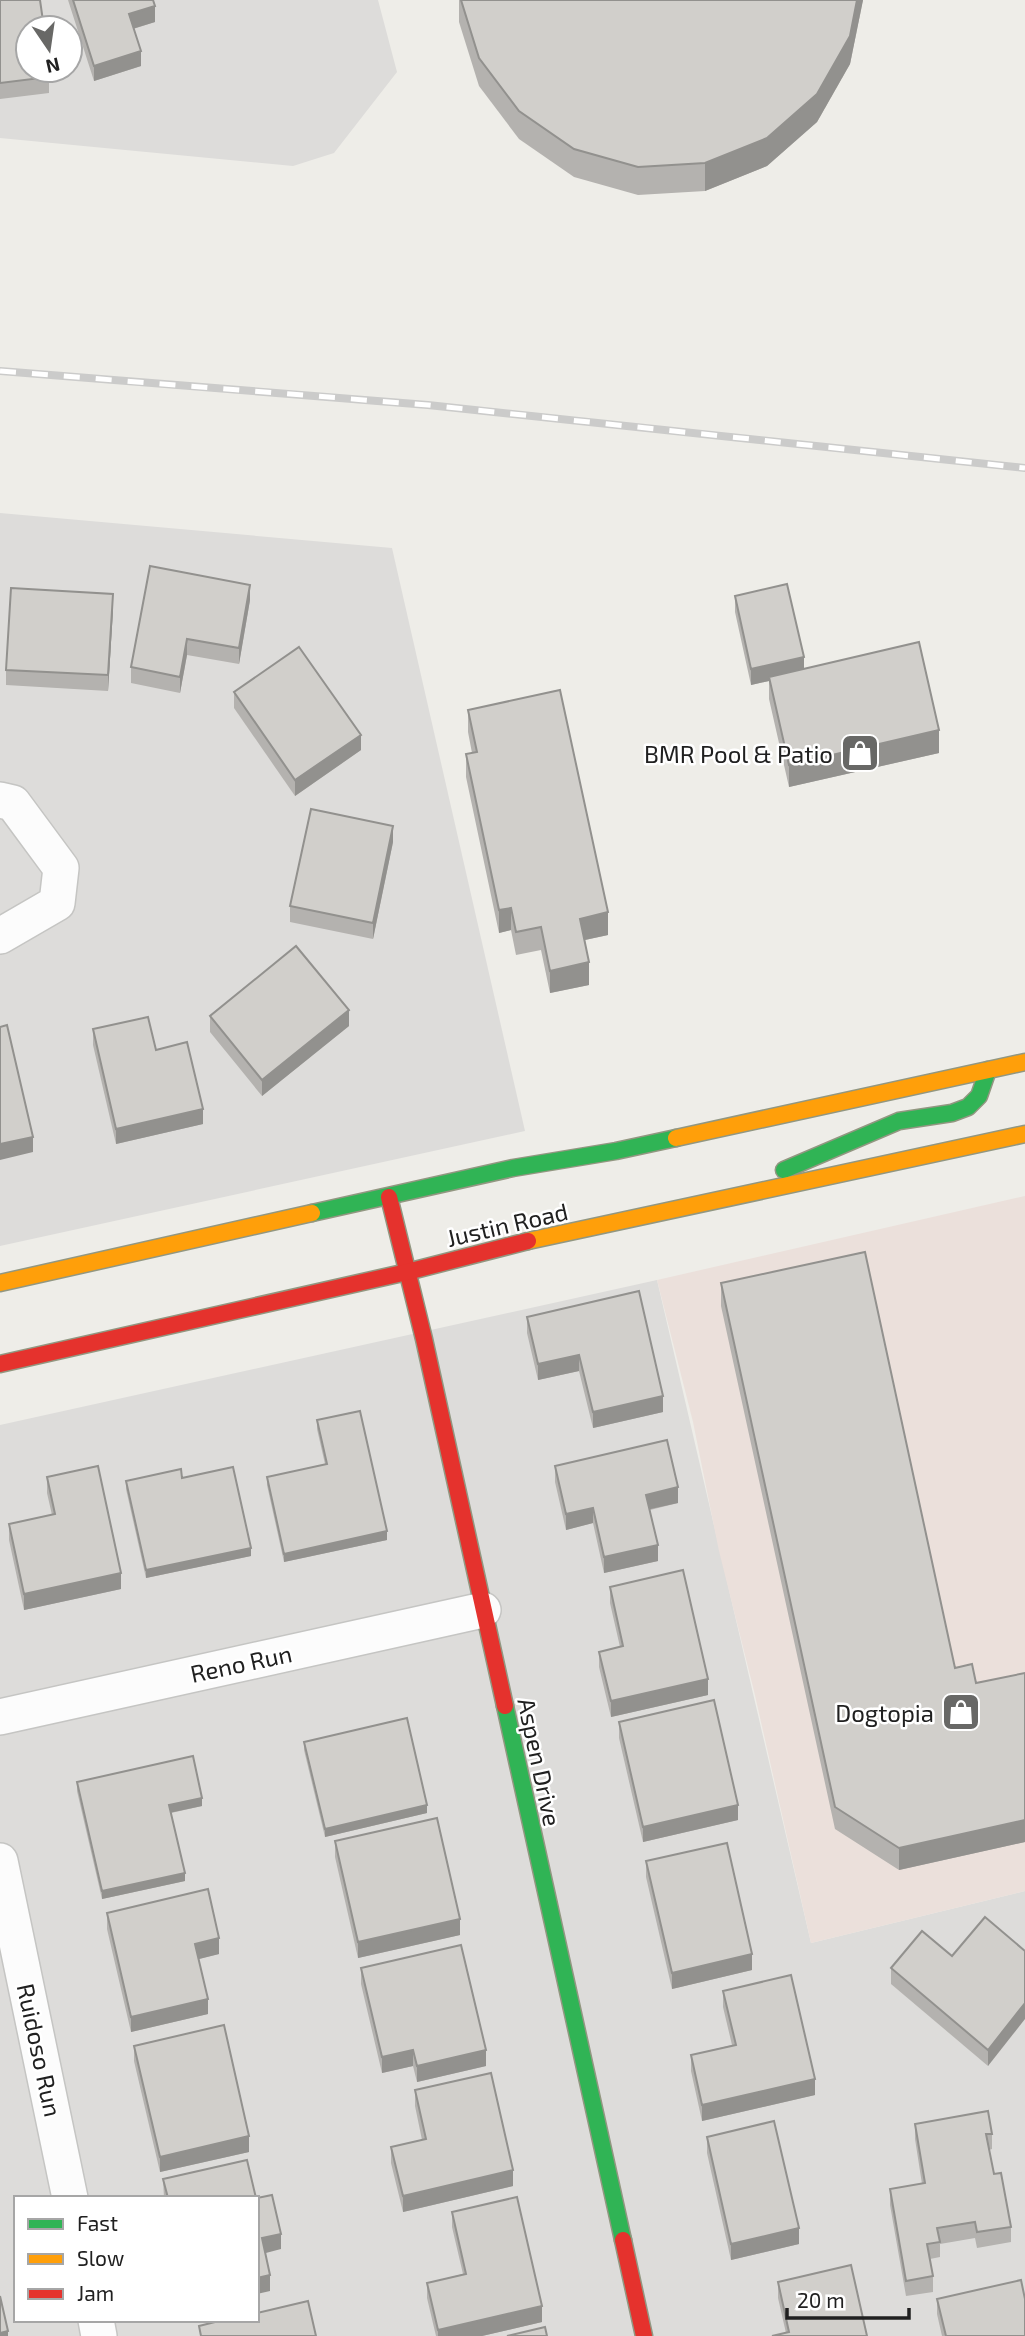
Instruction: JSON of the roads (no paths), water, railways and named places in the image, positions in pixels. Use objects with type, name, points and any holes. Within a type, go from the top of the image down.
[{"type":"main road","name":"Justin Road","points":[[0,1283],[513,1168],[616,1151],[1025,1062]]},
{"type":"main road","points":[[722,1199],[833,1147],[902,1120],[968,1108],[982,1090],[988,1070]]},
{"type":"main road","name":"Justin Road","points":[[0,1364],[407,1272],[510,1245],[1025,1134]]},
{"type":"main road","name":"Aspen Drive","points":[[390,1197],[643,2336]]},
{"type":"street","points":[[0,800],[13,803],[61,868],[57,903],[0,936]]},
{"type":"street","name":"Reno Run","points":[[0,1717],[483,1610]]},
{"type":"street","name":"Ruidoso Run","points":[[0,1861],[71,2196]]},
{"type":"railway","points":[[0,371],[428,405],[1025,468]]},
{"type":"place","name":"BMR Pool & Patio","points":[[860,753]]},
{"type":"place","name":"Dogtopia","points":[[961,1712]]}]
